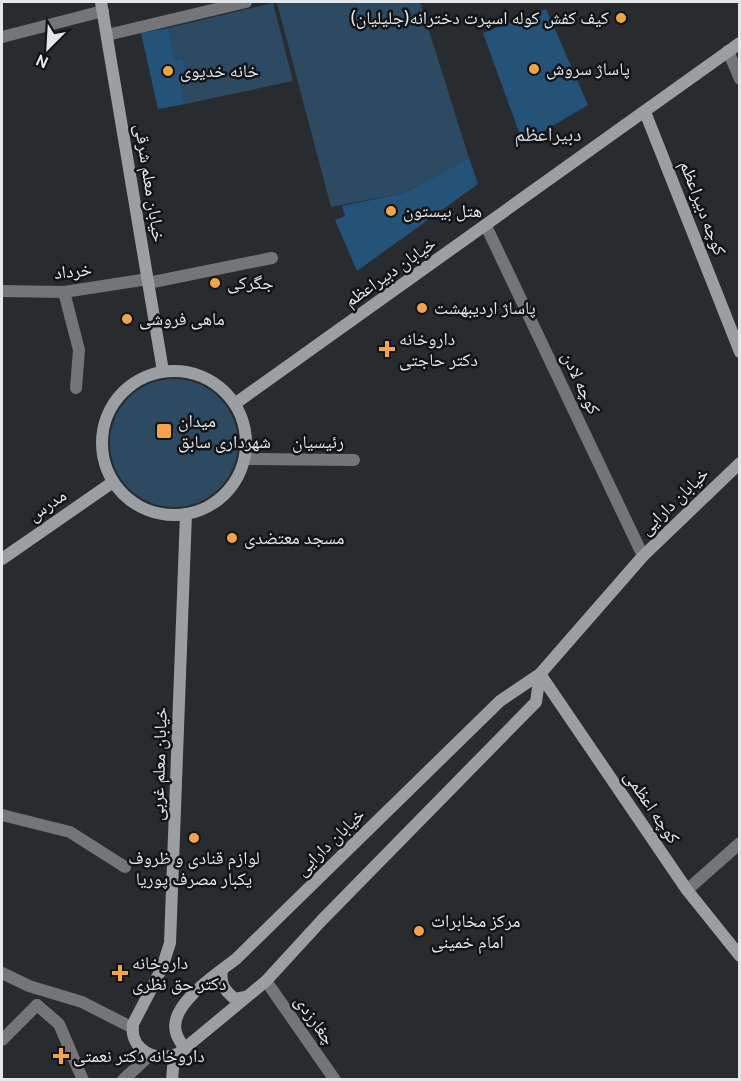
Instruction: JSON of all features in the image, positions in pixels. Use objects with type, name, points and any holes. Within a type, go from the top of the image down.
[{"type":"main road","name":"خیابان معلم شرقی","points":[[102,6],[163,371]]},
{"type":"main road","name":"خیابان دبیراعظم","points":[[236,403],[740,43]]},
{"type":"main road","name":"کوچه دبیراعظم","points":[[645,112],[740,352]]},
{"type":"main road","points":[[184,370],[204,376],[222,387],[236,403],[244,421],[247,440],[245,459],[237,479],[224,496],[206,508],[186,514],[165,514],[145,509],[127,498],[113,482],[104,460],[102,436],[108,413],[121,393],[140,378],[163,371],[184,370]]},
{"type":"main road","name":"خیابان دارایی","points":[[179,1053],[175,1031],[178,1015],[189,998],[236,959],[500,701],[540,674],[643,556],[740,463]]},
{"type":"main road","name":"مدرس","points":[[2,559],[113,482]]},
{"type":"main road","name":"خیابان معلم غربی","points":[[133,1028],[162,968],[170,943],[186,514]]},
{"type":"main road","points":[[133,1028],[134,1040],[141,1050],[150,1055],[164,1057],[179,1053],[266,981],[322,920],[536,702],[540,674]]},
{"type":"main road","name":"کوچه اعظمی","points":[[540,674],[687,890],[740,956]]},
{"type":"main road","points":[[222,970],[220,979],[225,991],[235,999],[245,997]]},
{"type":"main road","points":[[172,1080],[179,1053]]},
{"type":"street","points":[[107,35],[246,2]]},
{"type":"street","points":[[2,37],[102,6]]},
{"type":"street","points":[[728,51],[740,79]]},
{"type":"street","name":"کوچه لادن","points":[[486,226],[643,556]]},
{"type":"street","name":"خرداد","points":[[2,291],[64,292],[148,281],[273,258]]},
{"type":"street","points":[[64,292],[79,350],[76,388]]},
{"type":"street","name":"رئیسیان","points":[[245,459],[354,460]]},
{"type":"street","points":[[2,815],[70,832],[125,867]]},
{"type":"street","points":[[687,890],[740,843]]},
{"type":"street","points":[[2,973],[29,986],[82,1002],[133,1028]]},
{"type":"street","name":"چغارزدی","points":[[266,981],[335,1080]]},
{"type":"street","points":[[2,1040],[37,1005],[59,1024],[83,1080]]},
{"type":"street","points":[[123,1080],[150,1055]]},
{"type":"shaded area","points":[[420,2],[469,158],[404,193],[331,207],[277,3]]},
{"type":"shaded area","points":[[273,3],[293,81],[185,104],[180,83],[188,81],[183,58],[175,60],[168,28]]},
{"type":"shaded area","points":[[174,379],[198,384],[219,398],[233,419],[238,443],[233,467],[219,488],[198,502],[174,507],[150,502],[129,488],[115,467],[110,443],[115,419],[129,398],[150,384]]},
{"type":"building","name":"پاساژ سروش","points":[[546,9],[588,105],[523,143],[483,33]]},
{"type":"building","name":"خانه خدیوی","points":[[168,28],[175,60],[183,58],[188,81],[180,83],[185,104],[158,109],[141,33]]},
{"type":"building","name":"هتل بیستون","points":[[469,158],[478,184],[357,271],[335,220],[345,216],[342,206],[404,193]]},
{"type":"place","name":"کیف کفش کوله اسپرت دخترانه(جلیلیان)","points":[[621,18]]},
{"type":"place","name":"پاساژ سروش","points":[[534,69]]},
{"type":"place","name":"خانه خدیوی","points":[[168,71]]},
{"type":"place","name":"هتل بیستون","points":[[391,211]]},
{"type":"place","name":"جگرکی","points":[[215,283]]},
{"type":"place","name":"پاساژ اردیبهشت","points":[[422,308]]},
{"type":"place","name":"ماهی فروشی","points":[[127,319]]},
{"type":"place","name":"داروخانه دکتر حاجتی","points":[[387,349]]},
{"type":"place","name":"میدان شهرداری سابق","points":[[164,431]]},
{"type":"place","name":"مسجد معتضدی","points":[[232,538]]},
{"type":"place","name":"لوازم قنادی و ظروف یکبار مصرف پوریا","points":[[194,838]]},
{"type":"place","name":"مرکز مخابرات امام خمینی","points":[[419,931]]},
{"type":"place","name":"داروخانه دکتر حق نظری","points":[[120,973]]},
{"type":"place","name":"داروخانه دکتر نعمتی","points":[[61,1056]]},
{"type":"district","name":"دبیراعظم","points":[[548,134]]}]
